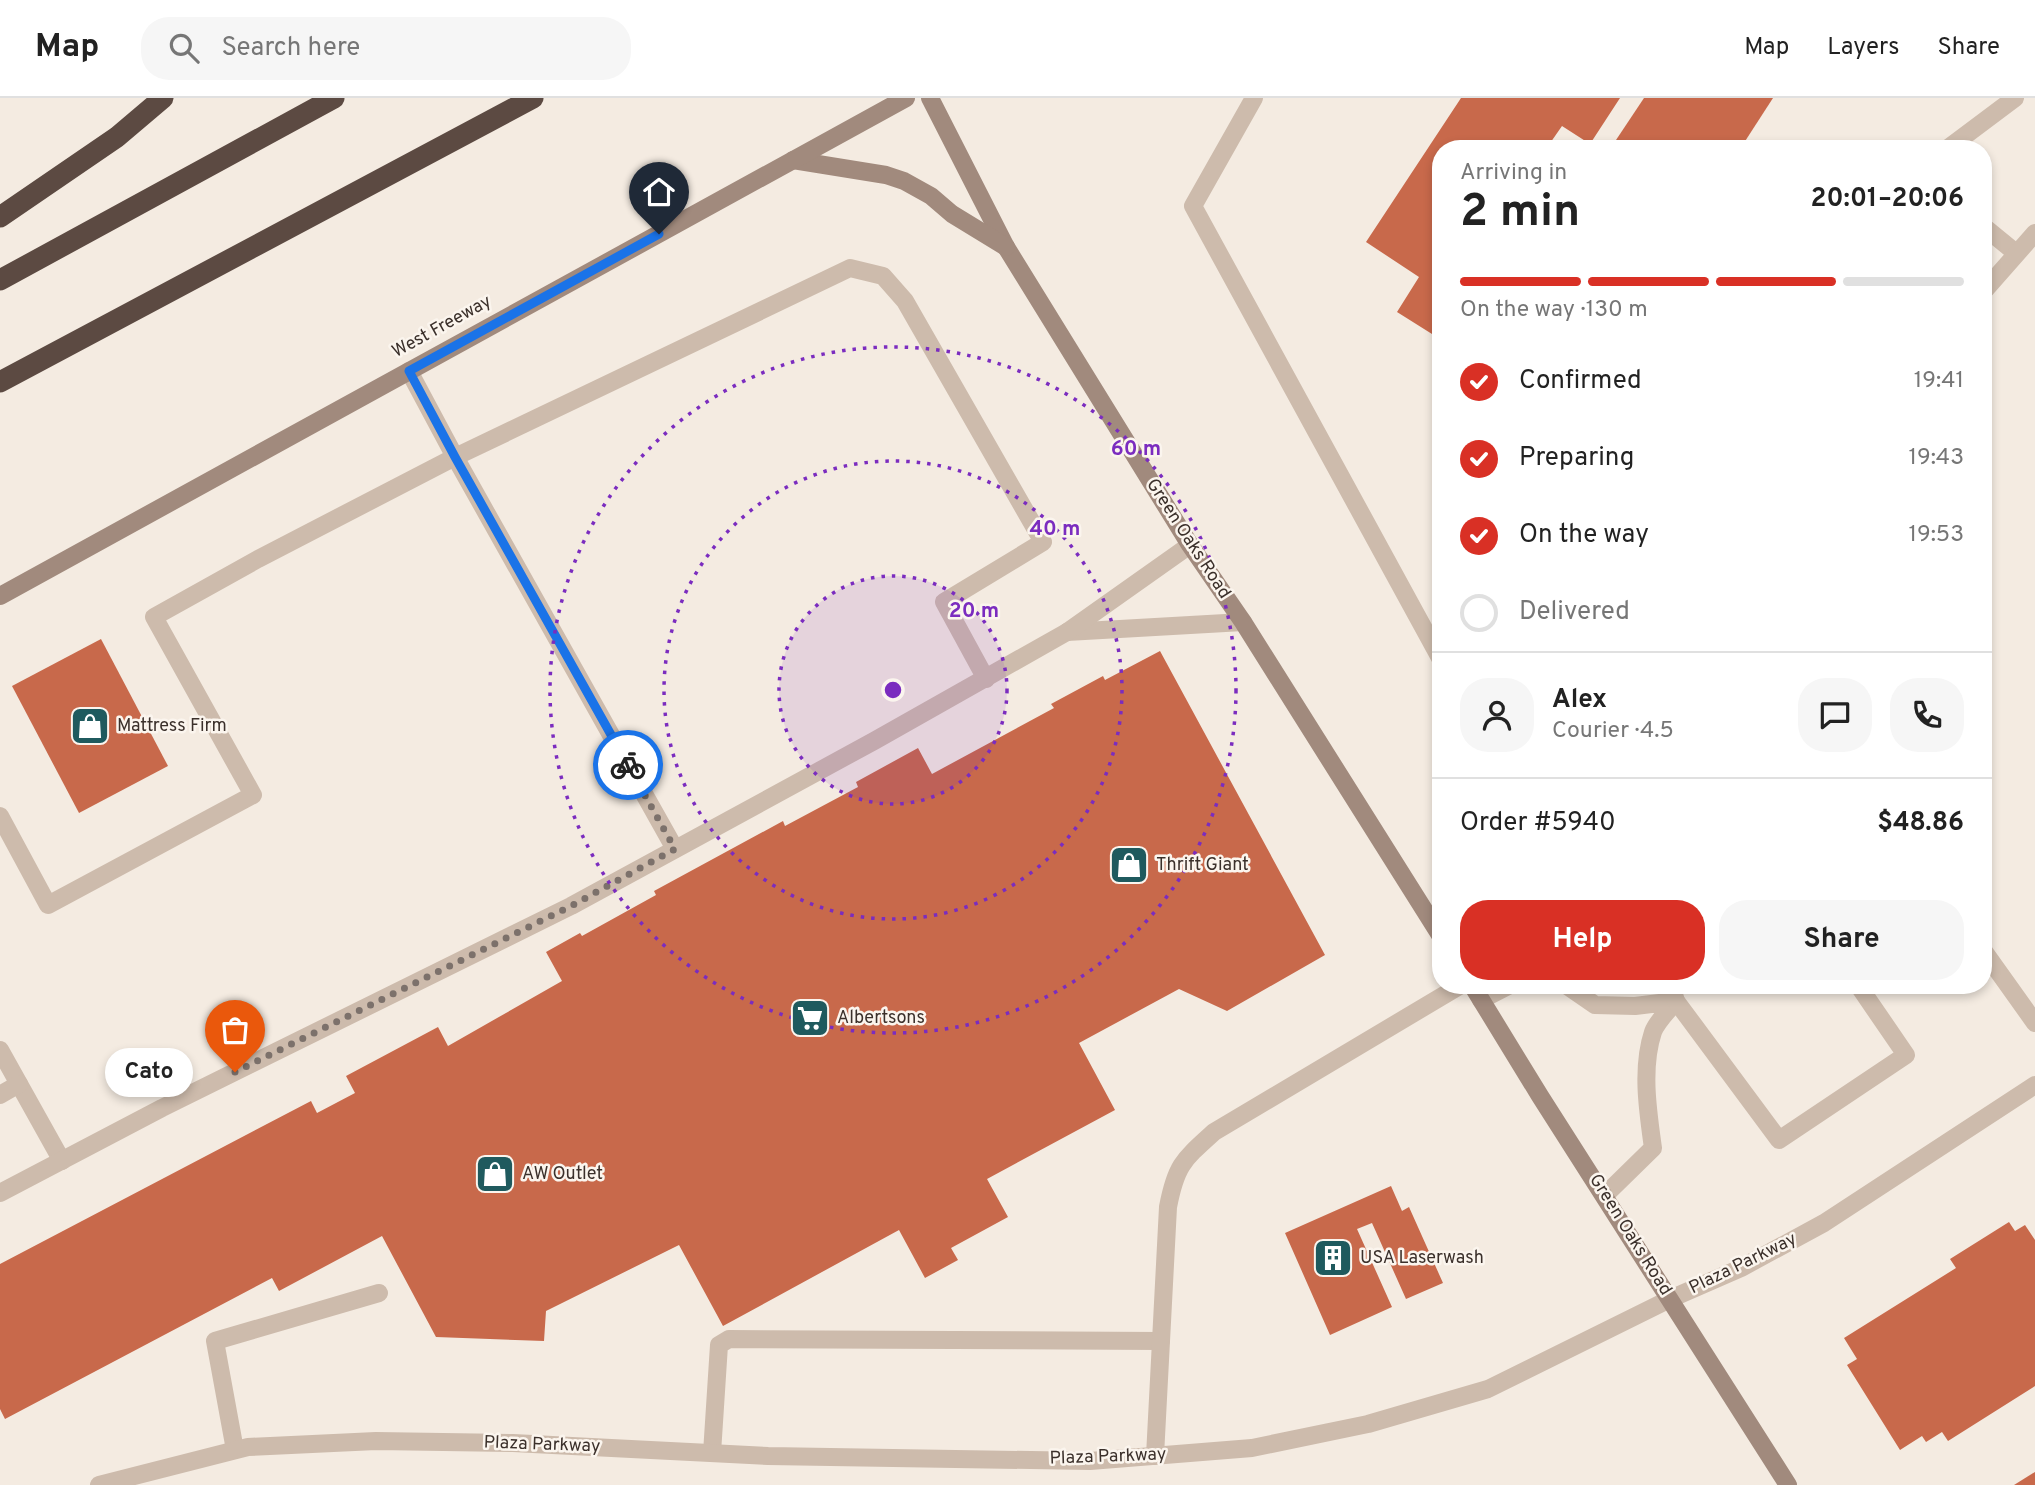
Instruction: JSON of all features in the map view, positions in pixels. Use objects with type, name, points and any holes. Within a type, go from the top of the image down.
[{"type":"highway","points":[[0,217],[117,137],[163,98]]},
{"type":"highway","points":[[0,280],[334,98]]},
{"type":"highway","points":[[0,382],[533,98]]},
{"type":"main road","name":"West Freeway","points":[[0,596],[906,98]]},
{"type":"main road","name":"Green Oaks Road","points":[[930,98],[1006,247],[1190,545],[1243,622],[1432,922]]},
{"type":"main road","points":[[793,160],[886,175],[904,181],[1006,247]]},
{"type":"main road","name":"Green Oaks Road","points":[[1478,994],[1788,1485]]},
{"type":"street","points":[[1254,98],[1193,206],[1432,643]]},
{"type":"street","points":[[1959,140],[2015,98]]},
{"type":"street","points":[[1992,233],[2016,253]]},
{"type":"street","points":[[1992,281],[2035,233]]},
{"type":"street","points":[[0,816],[48,905],[253,795],[154,617],[258,559],[455,457],[850,268],[883,276],[905,301],[1043,542],[944,602],[986,680]]},
{"type":"street","points":[[409,371],[675,849]]},
{"type":"street","points":[[0,1193],[162,1108],[571,906],[986,680],[1067,632],[1190,545]]},
{"type":"street","points":[[1067,632],[1243,622]]},
{"type":"street","points":[[1992,963],[2035,1023]]},
{"type":"street","points":[[1155,1456],[1168,1207],[1172,1184],[1184,1159],[1214,1132],[1446,994]]},
{"type":"street","points":[[1579,994],[1595,1005],[1635,1006],[1670,994]]},
{"type":"street","points":[[1605,1195],[1653,1148],[1646,1096],[1650,1048],[1654,1030],[1672,994]]},
{"type":"street","points":[[1674,994],[1779,1140],[1906,1055],[1864,994]]},
{"type":"street","points":[[0,1050],[62,1161]]},
{"type":"street","points":[[0,1095],[19,1084]]},
{"type":"street","name":"Plaza Parkway","points":[[99,1485],[248,1447],[376,1441],[513,1443],[768,1456],[1090,1461],[1252,1448],[1368,1424],[1488,1389],[1670,1299],[1741,1268],[1824,1223],[2035,1085]]},
{"type":"street","points":[[235,1450],[215,1341],[379,1293]]},
{"type":"street","points":[[712,1453],[719,1345],[729,1339],[1161,1341]]},
{"type":"building","points":[[1461,98],[1620,98],[1593,140],[1584,140],[1562,126],[1552,140],[1433,140]]},
{"type":"building","points":[[1644,98],[1773,98],[1746,140],[1616,140]]},
{"type":"building","points":[[1432,142],[1432,334],[1397,312],[1419,277],[1366,242]]},
{"type":"building","name":"Mattress Firm","points":[[101,639],[168,766],[79,813],[12,686]]},
{"type":"building","points":[[1160,651],[1325,955],[1227,1011],[1179,989],[1079,1043],[1115,1110],[987,1179],[1008,1217],[951,1248],[958,1260],[925,1278],[899,1230],[723,1326],[679,1245],[546,1311],[544,1341],[436,1337],[382,1236],[279,1291],[272,1278],[5,1419],[0,1409],[0,1264],[311,1101],[317,1113],[355,1093],[346,1076],[438,1027],[448,1046],[562,981],[546,952],[580,933],[582,936],[656,895],[654,891],[783,821],[785,826],[858,787],[856,782],[918,748],[932,774],[1054,708],[1051,704],[1103,676],[1105,680]]},
{"type":"building","name":"USA Laserwash","points":[[1391,1186],[1402,1211],[1409,1207],[1443,1283],[1406,1299],[1372,1223],[1357,1229],[1392,1307],[1330,1335],[1285,1233]]},
{"type":"building","points":[[2009,1222],[2015,1231],[2025,1225],[2035,1240],[2035,1386],[1948,1441],[1942,1432],[1926,1442],[1922,1436],[1900,1450],[1847,1365],[1857,1359],[1844,1338],[1956,1268],[1950,1259]]},
{"type":"building","points":[[2035,1472],[2035,1485],[2014,1485]]},
{"type":"way so far","points":[[235,1072],[571,906],[675,849],[628,765]]},
{"type":"place","name":"Mattress Firm","points":[[90,726]]},
{"type":"place","name":"Thrift Giant","points":[[1129,865]]},
{"type":"place","name":"Albertsons","points":[[810,1018]]},
{"type":"place","name":"Cato","points":[[235,1072]]},
{"type":"place","name":"AW Outlet","points":[[495,1174]]},
{"type":"place","name":"USA Laserwash","points":[[1333,1258]]},
{"type":"route","points":[[628,765],[409,371],[659,234]]}]
